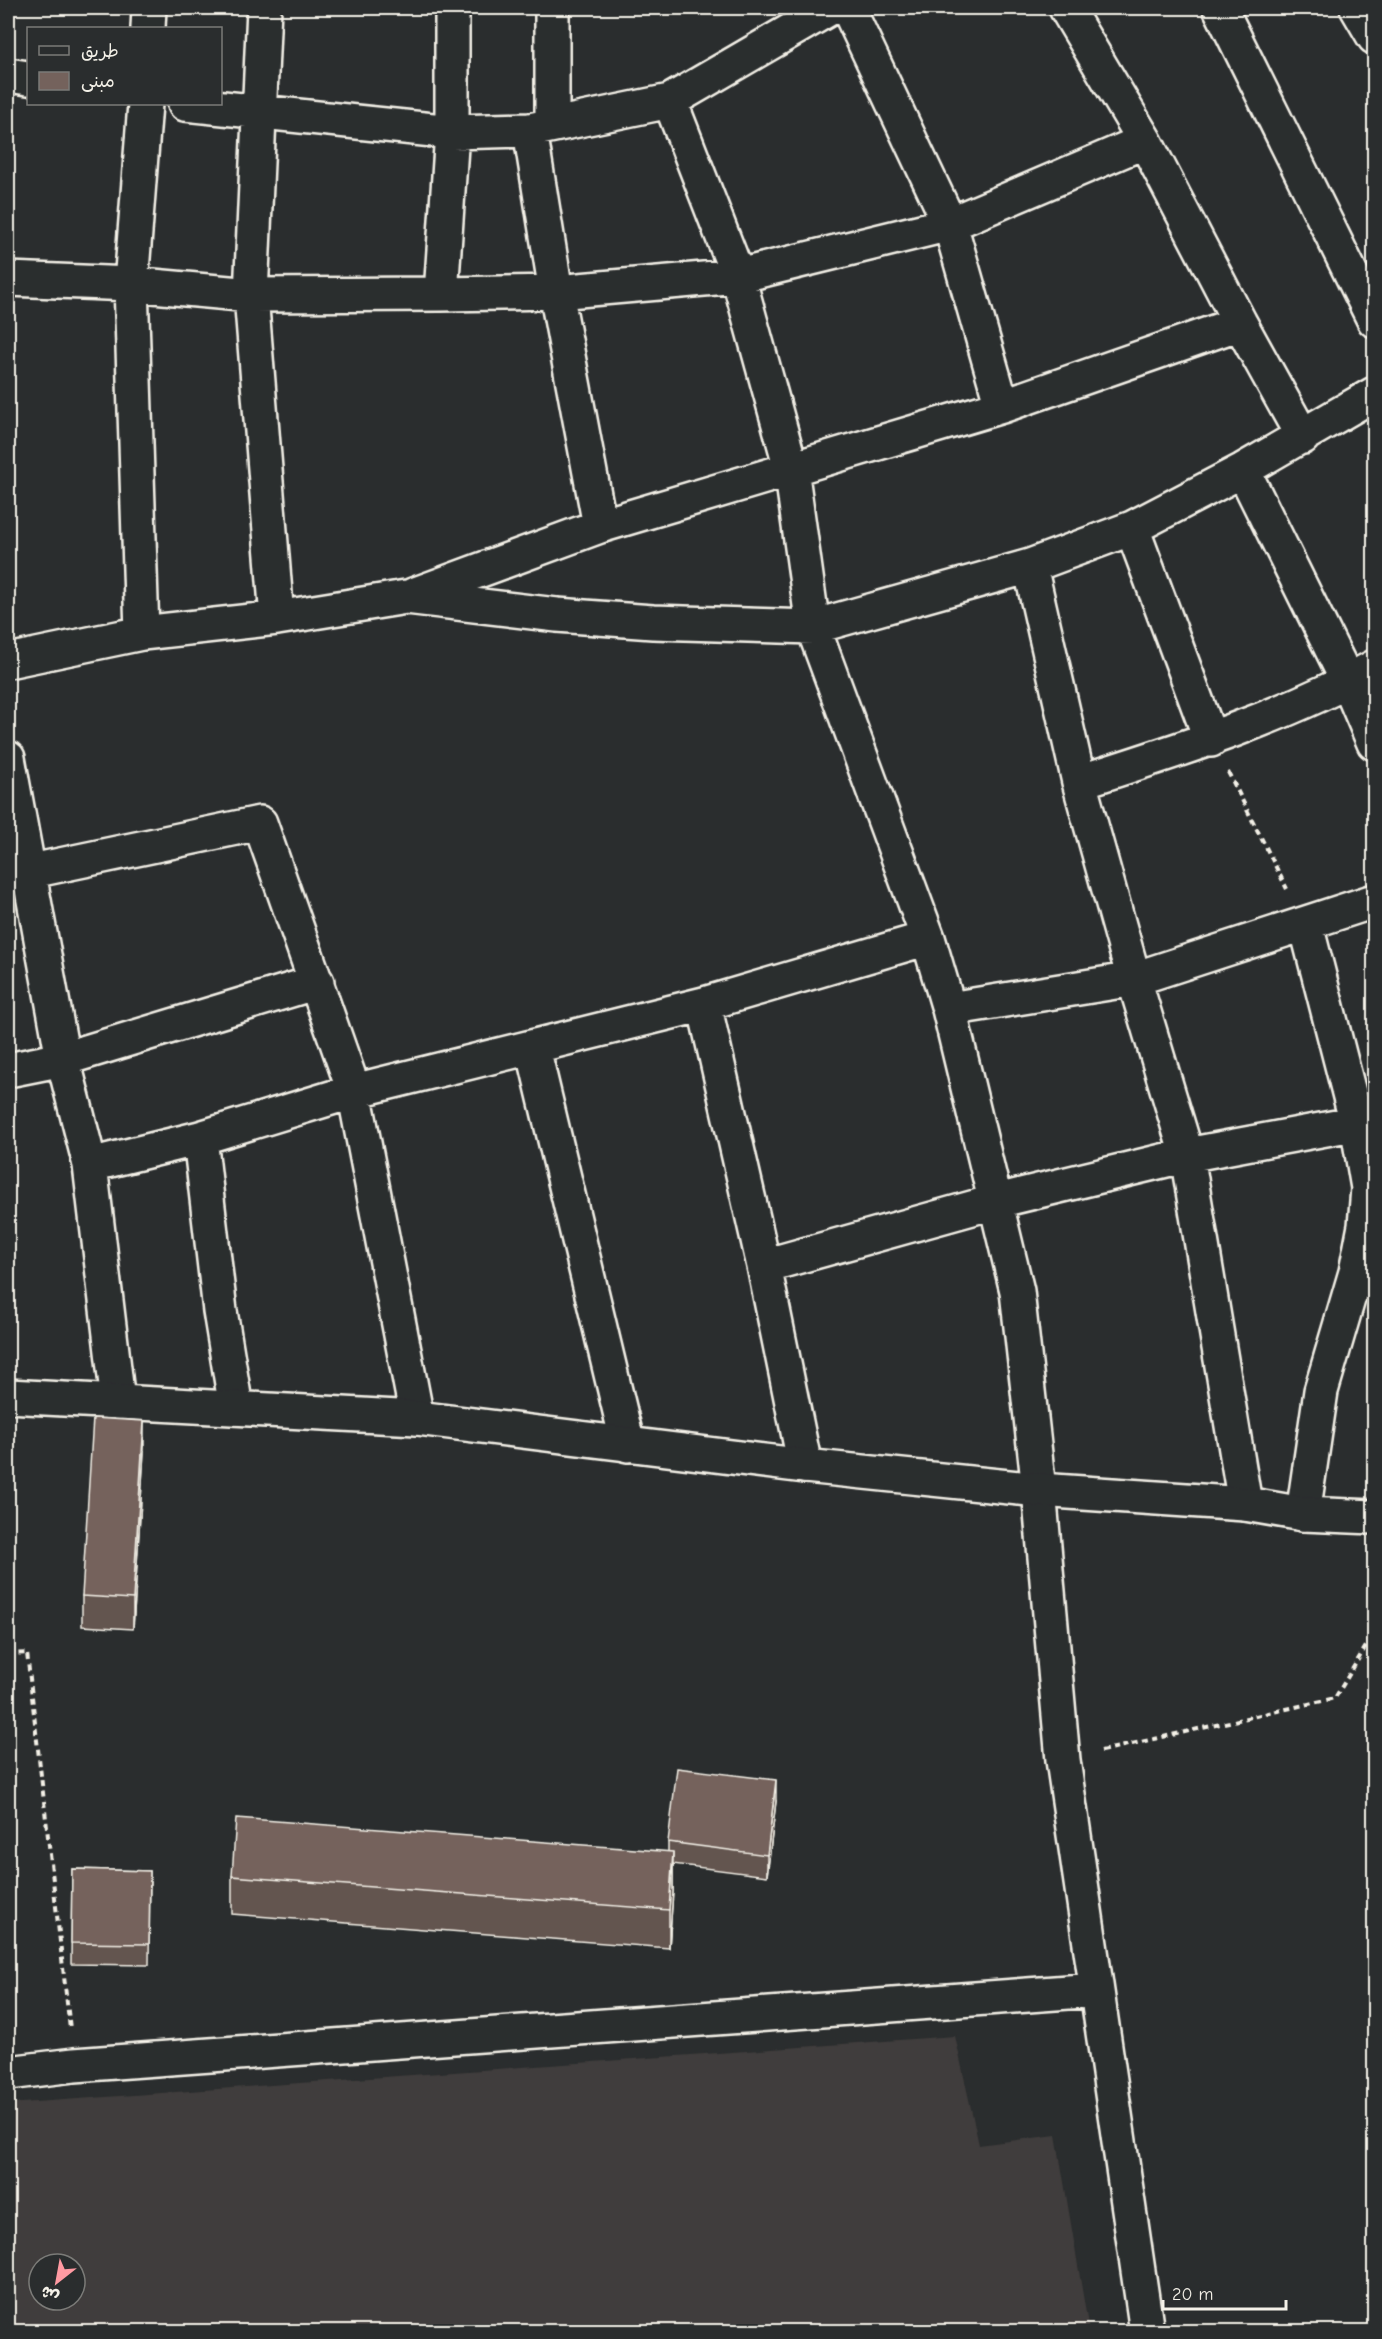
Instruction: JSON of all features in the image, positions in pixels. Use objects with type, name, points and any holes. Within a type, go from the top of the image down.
[{"type":"street","points":[[148,27],[149,8]]},
{"type":"street","points":[[264,8],[251,295],[277,618]]},
{"type":"street","points":[[441,294],[452,132],[452,8]]},
{"type":"street","points":[[552,8],[541,128],[556,292],[600,526]]},
{"type":"street","points":[[194,105],[452,132],[541,128],[670,101],[830,8]]},
{"type":"street","points":[[848,8],[950,224],[1002,406]]},
{"type":"street","points":[[1066,8],[1145,141],[1240,323],[1303,437]]},
{"type":"street","points":[[1220,8],[1374,320]]},
{"type":"street","points":[[1357,8],[1374,38]]},
{"type":"street","points":[[8,75],[27,78]]},
{"type":"street","points":[[670,101],[738,276],[791,468],[813,627],[928,938],[949,1009],[1017,1291],[1039,1490],[1063,1760],[1147,2331]]},
{"type":"street","points":[[142,633],[131,284],[145,105]]},
{"type":"street","points":[[8,279],[131,284],[251,295],[556,292],[738,276],[950,224],[1145,141]]},
{"type":"street","points":[[8,661],[142,633],[277,618],[406,597],[600,526],[1002,406],[1240,323]]},
{"type":"street","points":[[406,597],[557,615],[653,622],[813,627],[1030,566],[1132,528],[1303,437],[1374,394]]},
{"type":"street","points":[[1243,470],[1361,674],[1374,743]]},
{"type":"street","points":[[1132,528],[1211,740]]},
{"type":"street","points":[[1030,566],[1079,782],[1134,979],[1187,1155],[1245,1504]]},
{"type":"street","points":[[1079,782],[1211,740],[1361,674]]},
{"type":"street","points":[[8,758],[18,873],[90,1166],[118,1402]]},
{"type":"street","points":[[18,873],[260,823],[354,1091],[417,1418]]},
{"type":"street","points":[[949,1009],[1134,979],[1306,925],[1374,901]]},
{"type":"street","points":[[1303,1514],[1321,1391],[1356,1272],[1365,1226],[1368,1188],[1366,1122],[1306,925]]},
{"type":"street","points":[[90,1166],[200,1138],[354,1091],[705,1004],[928,938]]},
{"type":"street","points":[[8,1070],[63,1059],[317,982]]},
{"type":"street","points":[[705,1004],[764,1266],[805,1466]]},
{"type":"street","points":[[533,1048],[628,1445]]},
{"type":"street","points":[[764,1266],[997,1201],[1187,1155],[1366,1122]]},
{"type":"street","points":[[200,1138],[219,1311],[236,1408]]},
{"type":"street","points":[[8,1396],[417,1418],[805,1466],[1039,1490],[1245,1504],[1303,1514],[1374,1517]]},
{"type":"street","points":[[8,2073],[74,2066],[1096,1990]]},
{"type":"path","points":[[1211,740],[1306,925]]},
{"type":"path","points":[[1063,1760],[1335,1698],[1371,1638],[1374,1517]]},
{"type":"path","points":[[8,1654],[27,1653],[74,2066]]},
{"type":"shaded area","points":[[955,2036],[979,2145],[1056,2135],[1089,2331],[8,2331],[8,2104]]},
{"type":"building","points":[[93,1418],[144,1421],[133,1599],[82,1596]]},
{"type":"building","points":[[677,1768],[776,1780],[767,1855],[668,1842]]},
{"type":"building","points":[[236,1818],[673,1852],[669,1910],[232,1876]]},
{"type":"building","points":[[72,1869],[150,1871],[149,1944],[71,1943]]}]
